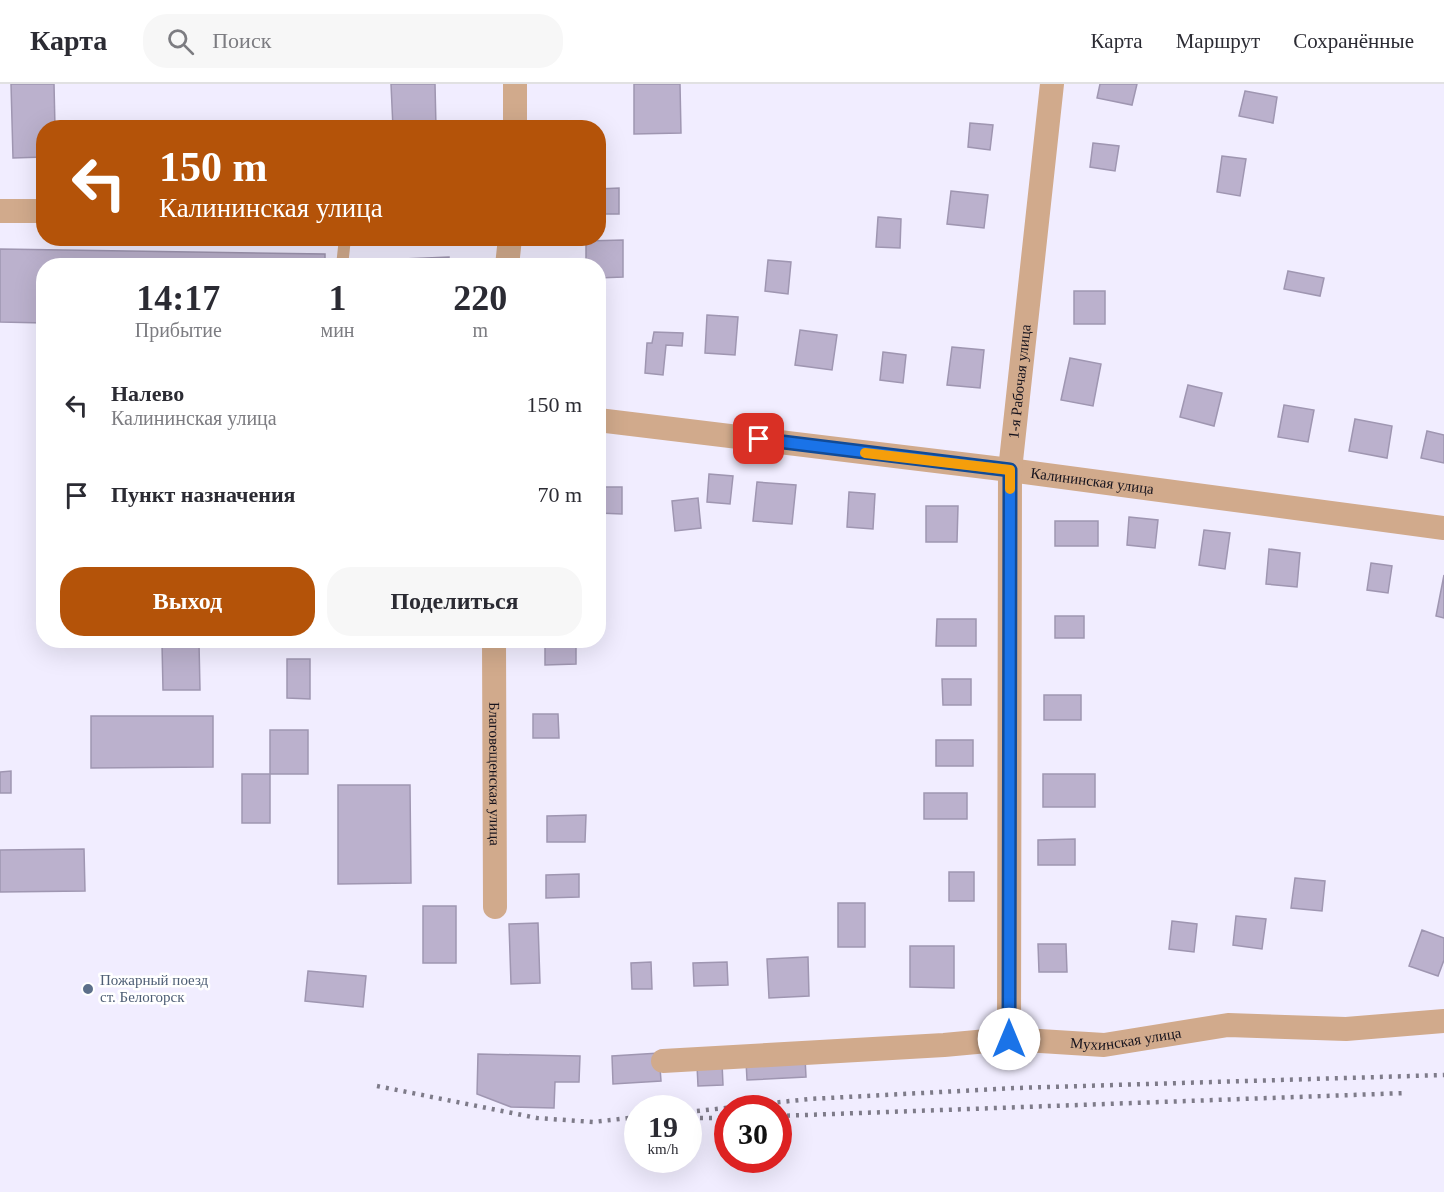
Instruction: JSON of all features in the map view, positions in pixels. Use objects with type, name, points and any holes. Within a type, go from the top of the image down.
[{"type":"street","points":[[515,84],[515,120]]},
{"type":"street","name":"1-я Рабочая улица","points":[[1009,1039],[1010,470],[1052,84]]},
{"type":"street","points":[[0,211],[36,211]]},
{"type":"street","name":"Калининская улица","points":[[606,421],[1010,470],[1444,528]]},
{"type":"street","name":"Благовещенская улица","points":[[494,648],[495,907]]},
{"type":"street","name":"Мухинская улица","points":[[663,1061],[932,1046],[1009,1039],[1104,1045],[1228,1025],[1346,1029],[1444,1021]]},
{"type":"building","points":[[11,84],[54,84],[55,120],[36,120],[36,157],[13,158]]},
{"type":"building","points":[[391,84],[435,84],[436,120],[393,120]]},
{"type":"building","points":[[634,84],[680,84],[681,133],[634,134]]},
{"type":"building","points":[[1100,84],[1137,84],[1132,105],[1097,98]]},
{"type":"building","points":[[1245,91],[1277,97],[1273,123],[1239,116]]},
{"type":"building","points":[[970,123],[993,125],[990,150],[968,147]]},
{"type":"building","points":[[1093,143],[1119,146],[1115,171],[1090,167]]},
{"type":"building","points":[[1222,156],[1246,159],[1240,196],[1217,192]]},
{"type":"building","points":[[619,188],[619,214],[606,214],[606,189]]},
{"type":"building","points":[[951,191],[988,195],[984,228],[947,224]]},
{"type":"building","points":[[878,217],[901,219],[900,248],[876,247]]},
{"type":"building","points":[[606,240],[623,240],[623,277],[606,278],[606,258],[586,258],[586,246],[606,246]]},
{"type":"building","points":[[0,249],[325,254],[325,258],[36,258],[36,323],[0,322]]},
{"type":"building","points":[[768,260],[791,262],[788,294],[765,291]]},
{"type":"building","points":[[1288,271],[1324,278],[1320,296],[1284,289]]},
{"type":"building","points":[[1074,291],[1105,291],[1105,324],[1074,324]]},
{"type":"building","points":[[707,315],[738,317],[735,355],[705,353]]},
{"type":"building","points":[[800,330],[837,335],[832,370],[795,365]]},
{"type":"building","points":[[654,332],[683,333],[682,346],[666,345],[663,375],[645,373],[647,343],[652,343]]},
{"type":"building","points":[[952,347],[984,350],[980,388],[947,385]]},
{"type":"building","points":[[883,352],[906,355],[903,383],[880,380]]},
{"type":"building","points":[[1070,358],[1101,364],[1093,406],[1061,400]]},
{"type":"building","points":[[1188,385],[1222,393],[1214,426],[1180,417]]},
{"type":"building","points":[[1284,405],[1314,410],[1308,442],[1278,437]]},
{"type":"building","points":[[1355,419],[1392,426],[1387,458],[1349,451]]},
{"type":"building","points":[[1427,431],[1444,435],[1444,463],[1421,458]]},
{"type":"building","points":[[709,474],[733,476],[730,504],[707,502]]},
{"type":"building","points":[[757,482],[796,485],[792,524],[753,521]]},
{"type":"building","points":[[606,487],[622,487],[622,514],[606,513]]},
{"type":"building","points":[[849,492],[875,494],[873,529],[847,527]]},
{"type":"building","points":[[698,498],[701,528],[675,531],[672,501]]},
{"type":"building","points":[[926,506],[958,506],[957,542],[926,542]]},
{"type":"building","points":[[1129,517],[1158,520],[1155,548],[1127,545]]},
{"type":"building","points":[[1055,521],[1098,521],[1098,546],[1055,546]]},
{"type":"building","points":[[1204,530],[1230,533],[1225,569],[1199,565]]},
{"type":"building","points":[[1269,549],[1300,553],[1297,587],[1266,584]]},
{"type":"building","points":[[1371,563],[1392,566],[1388,593],[1367,590]]},
{"type":"building","points":[[1444,575],[1444,618],[1436,616]]},
{"type":"building","points":[[1055,616],[1084,616],[1084,638],[1055,638]]},
{"type":"building","points":[[937,619],[976,619],[976,646],[936,646]]},
{"type":"building","points":[[162,648],[199,648],[200,690],[163,690]]},
{"type":"building","points":[[545,648],[576,648],[576,664],[545,665]]},
{"type":"building","points":[[287,659],[310,659],[310,699],[287,698]]},
{"type":"building","points":[[942,679],[971,679],[971,705],[943,705]]},
{"type":"building","points":[[1044,695],[1081,695],[1081,720],[1044,720]]},
{"type":"building","points":[[533,714],[558,714],[559,738],[533,738]]},
{"type":"building","points":[[91,716],[213,716],[213,767],[91,768]]},
{"type":"building","points":[[270,730],[308,730],[308,774],[270,774]]},
{"type":"building","points":[[936,740],[973,740],[973,766],[936,766]]},
{"type":"building","points":[[11,771],[11,793],[0,793],[0,772]]},
{"type":"building","points":[[242,774],[270,774],[270,823],[242,823]]},
{"type":"building","points":[[1043,774],[1095,774],[1095,807],[1043,807]]},
{"type":"building","points":[[338,785],[410,785],[411,883],[338,884]]},
{"type":"building","points":[[924,793],[967,793],[967,819],[924,819]]},
{"type":"building","points":[[586,815],[585,842],[547,842],[547,816]]},
{"type":"building","points":[[1075,839],[1075,865],[1038,865],[1038,840]]},
{"type":"building","points":[[84,849],[85,891],[0,892],[0,850]]},
{"type":"building","points":[[949,872],[974,872],[974,901],[949,901]]},
{"type":"building","points":[[579,874],[579,897],[546,898],[546,875]]},
{"type":"building","points":[[1295,878],[1325,881],[1322,911],[1291,908]]},
{"type":"building","points":[[838,903],[865,903],[865,947],[838,947]]},
{"type":"building","points":[[423,906],[456,906],[456,963],[423,963]]},
{"type":"building","points":[[1236,916],[1266,919],[1262,949],[1233,945]]},
{"type":"building","points":[[1172,921],[1197,924],[1194,952],[1169,949]]},
{"type":"building","points":[[538,923],[540,983],[511,984],[509,924]]},
{"type":"building","points":[[1422,930],[1444,938],[1444,960],[1438,976],[1409,966]]},
{"type":"building","points":[[1038,944],[1066,944],[1067,972],[1039,972]]},
{"type":"building","points":[[910,946],[954,946],[954,988],[910,987]]},
{"type":"building","points":[[808,957],[809,996],[769,998],[767,959]]},
{"type":"building","points":[[651,962],[652,989],[632,989],[631,963]]},
{"type":"building","points":[[727,962],[728,985],[694,986],[693,963]]},
{"type":"building","points":[[308,971],[366,976],[363,1007],[305,1001]]},
{"type":"building","points":[[659,1053],[661,1081],[613,1084],[612,1056]]},
{"type":"building","points":[[478,1054],[580,1056],[579,1082],[555,1082],[554,1108],[511,1107],[477,1094]]},
{"type":"building","points":[[805,1057],[806,1077],[747,1080],[746,1061]]},
{"type":"building","points":[[722,1063],[723,1085],[698,1086],[697,1065]]},
{"type":"railway","points":[[702,1110],[809,1099],[1016,1088],[1444,1075]]},
{"type":"railway","points":[[377,1086],[537,1118],[593,1122],[624,1119]]},
{"type":"railway","points":[[792,1115],[1406,1093]]},
{"type":"railway","points":[[702,1118],[714,1118]]},
{"type":"slow traffic","points":[[865,453],[1010,470],[1010,489]]},
{"type":"place","name":"Пожарный поезд ст. Белогорск","points":[[88,989]]},
{"type":"route","points":[[759,439],[1010,470],[1009,1039]]}]
